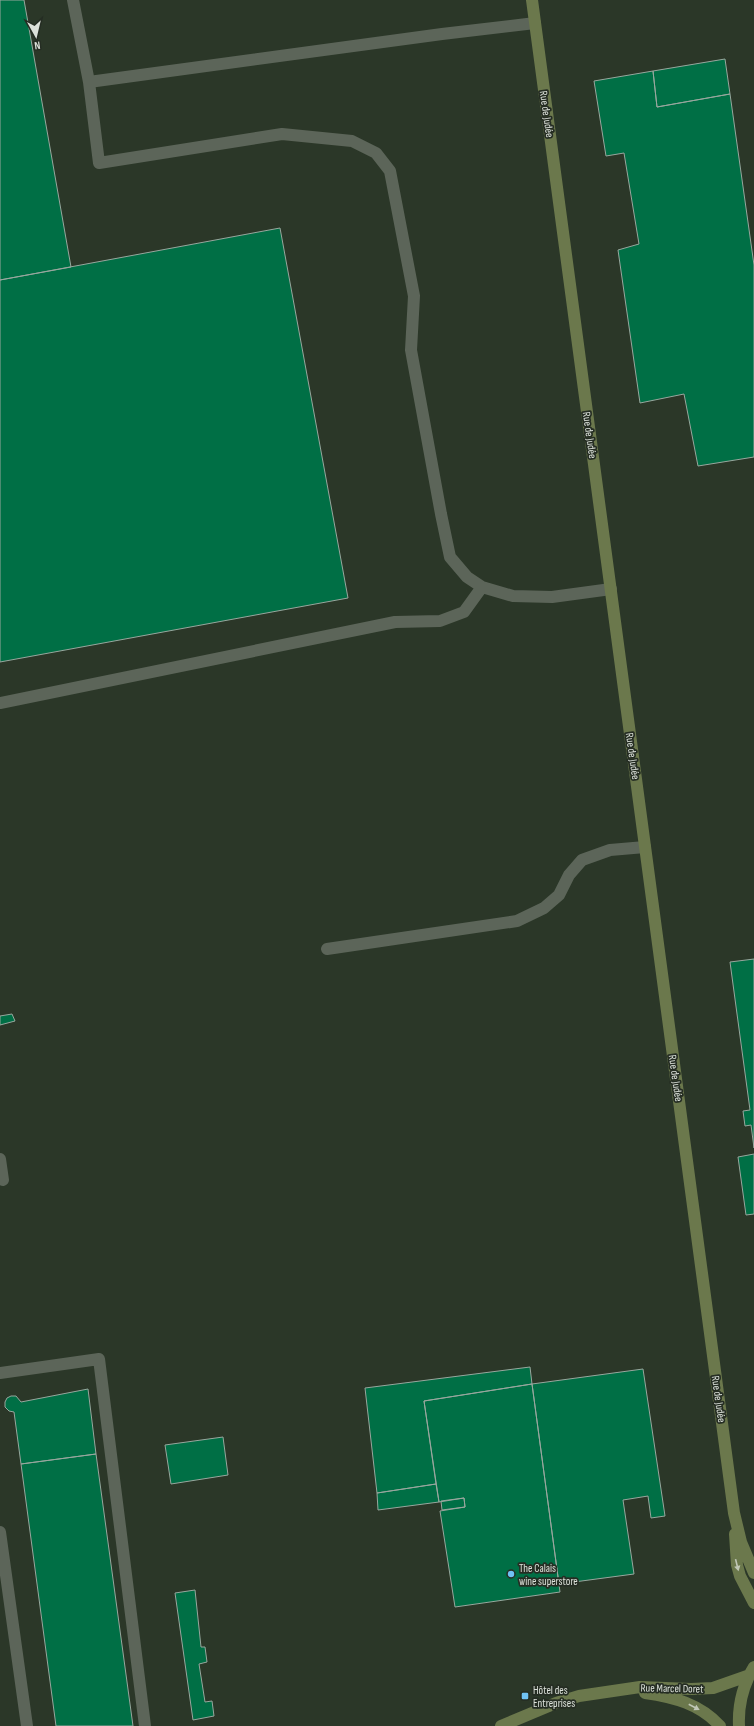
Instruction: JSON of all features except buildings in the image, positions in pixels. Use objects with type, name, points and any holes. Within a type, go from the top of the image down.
[{"type":"main road","name":"Rue de Judée","points":[[532,0],[734,1513],[737,1565],[740,1576],[754,1603]]},
{"type":"main road","name":"Rue de Judée","points":[[734,1513],[741,1542],[754,1573]]},
{"type":"main road","name":"Rue Marcel Doret","points":[[501,1726],[565,1700],[593,1693],[653,1686],[691,1689],[713,1688],[752,1671]]},
{"type":"main road","points":[[739,1726],[740,1706],[745,1685],[752,1671]]},
{"type":"main road","name":"Rue Marcel Doret","points":[[616,1690],[645,1693],[683,1700],[708,1714],[720,1726]]},
{"type":"lane","points":[[73,0],[89,82],[99,163],[282,134],[352,141],[376,153],[390,171],[414,296],[411,350],[450,557],[467,576],[482,587],[514,596],[552,597],[611,589]]},
{"type":"lane","points":[[89,82],[442,34],[535,23]]},
{"type":"lane","points":[[0,702],[395,622],[440,621],[464,612],[482,587]]},
{"type":"lane","points":[[327,949],[517,921],[544,908],[559,895],[569,875],[582,860],[610,850],[645,847]]},
{"type":"lane","points":[[0,1159],[3,1180]]},
{"type":"lane","points":[[0,1373],[99,1359],[145,1726]]},
{"type":"lane","points":[[0,1532],[27,1726]]},
{"type":"shaded area","points":[[0,0],[754,0],[754,1726],[0,1726]]},
{"type":"place","name":"The Calais wine superstore","points":[[511,1574]]},
{"type":"place","name":"Hôtel des Entreprises","points":[[525,1696]]}]
